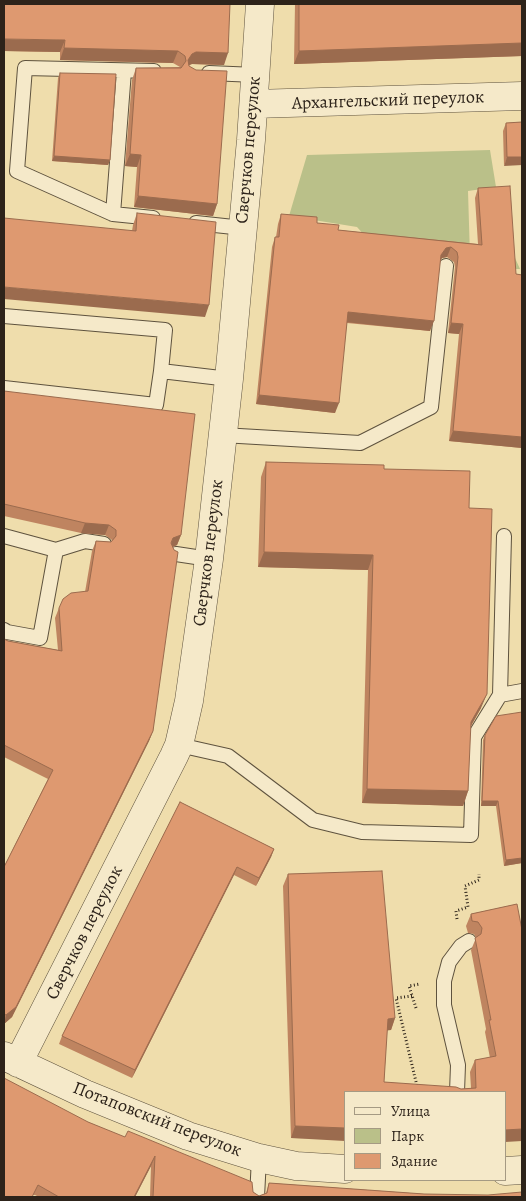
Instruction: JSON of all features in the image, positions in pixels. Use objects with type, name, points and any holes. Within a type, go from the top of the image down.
[{"type":"street","name":"Сверчков переулок","points":[[11,1059],[179,745],[189,701],[210,560],[243,228],[254,104],[260,4]]},
{"type":"street","name":"Архангельский переулок","points":[[254,104],[522,96]]},
{"type":"street","name":"Потаповский переулок","points":[[11,1059],[85,1094],[188,1136],[259,1158],[296,1166],[344,1169]]},
{"type":"street","points":[[506,1171],[522,1170]]},
{"type":"lane","points":[[162,219],[113,214],[17,171],[25,68],[163,72]]},
{"type":"lane","points":[[113,214],[124,71]]},
{"type":"lane","points":[[200,73],[256,74]]},
{"type":"lane","points":[[182,221],[243,228]]},
{"type":"lane","points":[[222,435],[360,443],[431,407],[446,266]]},
{"type":"lane","points":[[4,316],[165,330],[156,405],[4,388]]},
{"type":"lane","points":[[161,371],[229,379]]},
{"type":"lane","points":[[4,536],[56,550],[85,541],[104,544]]},
{"type":"lane","points":[[179,745],[228,756],[313,820],[362,832],[471,835],[474,737],[500,695],[504,536]]},
{"type":"lane","points":[[4,630],[40,638],[56,550]]},
{"type":"lane","points":[[176,554],[210,560]]},
{"type":"lane","points":[[500,695],[522,691]]},
{"type":"lane","points":[[457,1091],[458,1065],[444,1005],[444,982],[449,962],[461,946],[469,941]]},
{"type":"lane","points":[[257,1197],[259,1158]]},
{"type":"path","points":[[412,996],[396,998],[418,1090]]},
{"type":"green space","points":[[490,150],[496,187],[468,191],[470,257],[515,258],[520,269],[463,269],[449,247],[366,237],[357,227],[289,216],[307,155]]},
{"type":"building","points":[[4,4],[230,4],[228,53],[196,52],[188,60],[189,66],[196,70],[227,71],[217,204],[138,196],[141,155],[130,154],[136,68],[181,68],[186,61],[185,56],[178,51],[64,48],[65,40],[4,39]]},
{"type":"building","points":[[299,4],[522,4],[522,43],[299,51]]},
{"type":"building","points":[[60,73],[116,74],[110,160],[54,156]]},
{"type":"building","points":[[522,122],[522,157],[507,157],[506,123]]},
{"type":"building","points":[[510,186],[516,274],[522,275],[522,437],[453,431],[463,324],[451,323],[458,257],[457,252],[451,247],[446,248],[441,255],[434,321],[348,312],[339,403],[259,395],[275,237],[279,237],[281,214],[317,217],[317,223],[339,225],[338,230],[482,245],[478,188]]},
{"type":"building","points":[[137,213],[216,222],[209,305],[4,287],[4,218],[136,231]]},
{"type":"building","points":[[4,391],[195,414],[181,535],[173,538],[171,543],[174,550],[178,552],[153,731],[16,1007],[6,1015],[4,1014],[4,867],[53,770],[4,745],[4,639],[62,651],[59,608],[63,599],[71,593],[88,591],[96,541],[111,542],[116,536],[116,530],[109,525],[85,523],[4,504]]},
{"type":"building","points":[[266,462],[384,465],[384,469],[470,471],[469,508],[492,509],[487,694],[471,722],[468,791],[367,789],[373,555],[264,552]]},
{"type":"building","points":[[522,712],[522,858],[506,860],[498,801],[482,801],[485,735],[496,716]]},
{"type":"building","points":[[180,802],[274,849],[259,878],[237,867],[135,1070],[62,1036]]},
{"type":"building","points":[[382,871],[395,1018],[388,1019],[384,1082],[456,1087],[461,1089],[476,1088],[475,1060],[496,1056],[475,938],[481,934],[482,928],[478,922],[472,921],[471,914],[517,904],[522,930],[522,1129],[506,1130],[506,1091],[344,1091],[344,1128],[295,1126],[288,874]]},
{"type":"building","points":[[4,1078],[88,1122],[125,1137],[128,1131],[252,1182],[253,1192],[259,1196],[267,1193],[269,1183],[424,1194],[488,1195],[522,1192],[522,1197],[153,1197],[155,1156],[134,1197],[59,1197],[38,1185],[32,1197],[4,1197]]}]
